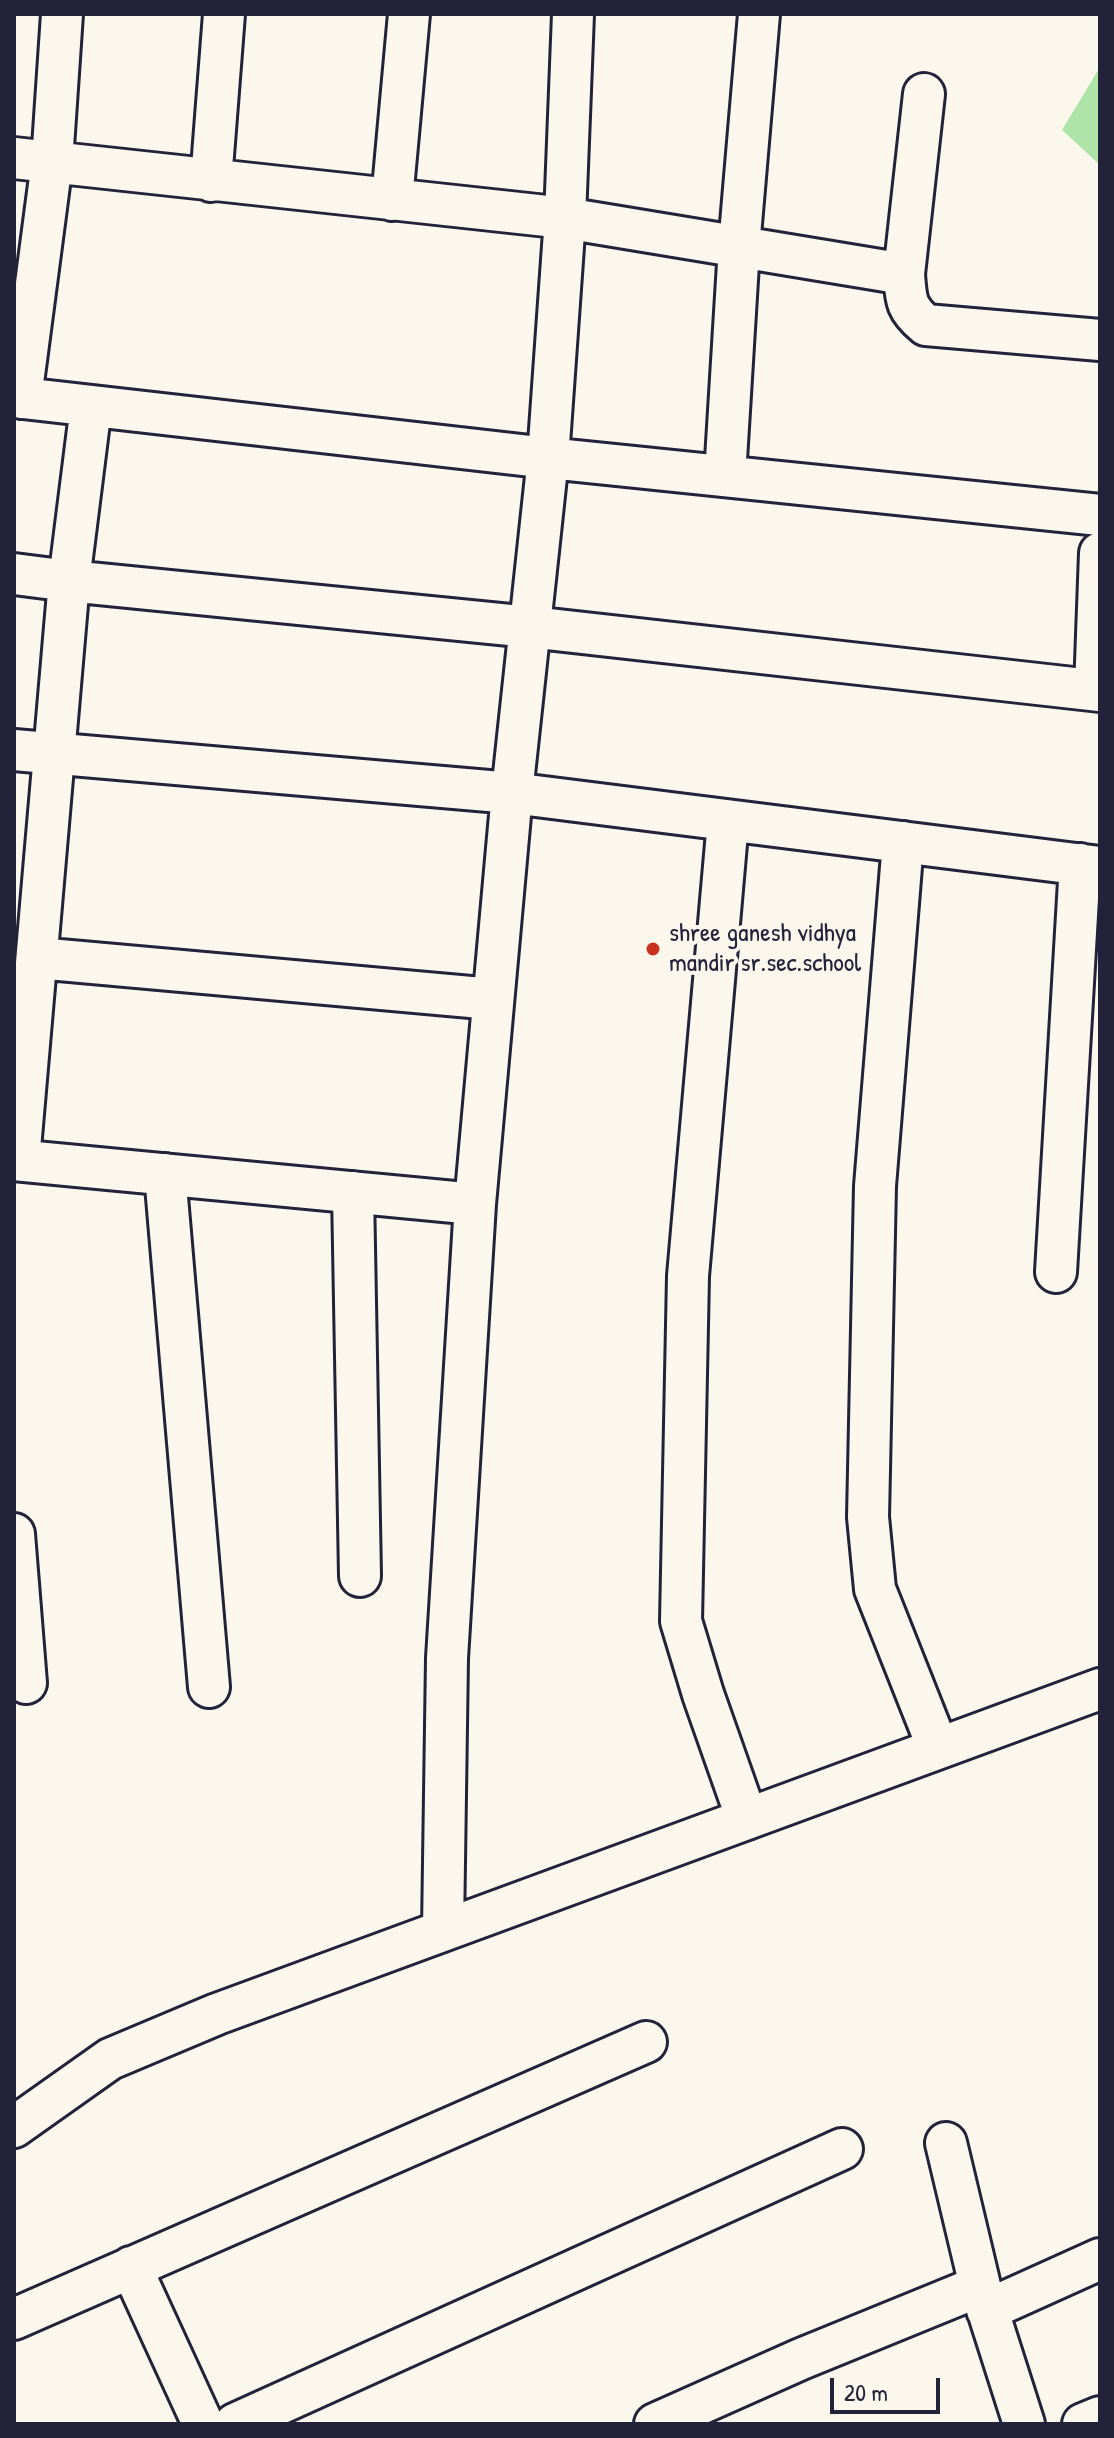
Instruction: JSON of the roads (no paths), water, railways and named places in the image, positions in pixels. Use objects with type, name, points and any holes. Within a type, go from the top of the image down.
[{"type":"street","points":[[62,14],[33,160],[17,398],[548,458],[1100,515]]},
{"type":"street","points":[[211,181],[224,14]]},
{"type":"street","points":[[392,200],[409,14]]},
{"type":"street","points":[[443,1930],[447,1658],[475,1204],[512,793],[548,458],[565,218],[573,14]]},
{"type":"street","points":[[725,476],[739,247],[759,14]]},
{"type":"street","points":[[924,94],[904,274],[906,301],[913,315],[926,325],[1100,340]]},
{"type":"street","points":[[33,160],[565,218],[904,274]]},
{"type":"street","points":[[91,406],[69,581],[55,754],[28,912],[37,958],[16,1160],[475,1204]]},
{"type":"street","points":[[14,574],[1097,690],[1100,553]]},
{"type":"street","points":[[14,750],[512,793],[1090,866],[1056,1272]]},
{"type":"street","points":[[728,821],[688,1276],[681,1621],[747,1819]]},
{"type":"street","points":[[903,842],[875,1186],[868,1517],[875,1589],[938,1748]]},
{"type":"street","points":[[37,958],[493,999]]},
{"type":"street","points":[[165,1174],[209,1687]]},
{"type":"street","points":[[353,1192],[360,1576]]},
{"type":"street","points":[[14,1534],[26,1683]]},
{"type":"street","points":[[14,2127],[110,2059],[217,2014],[1100,1689]]},
{"type":"street","points":[[14,2319],[646,2042]]},
{"type":"street","points":[[946,2143],[983,2298],[1024,2424]]},
{"type":"street","points":[[235,2424],[842,2149]]},
{"type":"street","points":[[655,2424],[801,2359],[1100,2259]]},
{"type":"street","points":[[131,2267],[203,2424]]},
{"type":"street","points":[[1083,2424],[1100,2417]]},
{"type":"place","name":"shree ganesh vidhya mandir sr.sec.school","points":[[653,949]]}]
